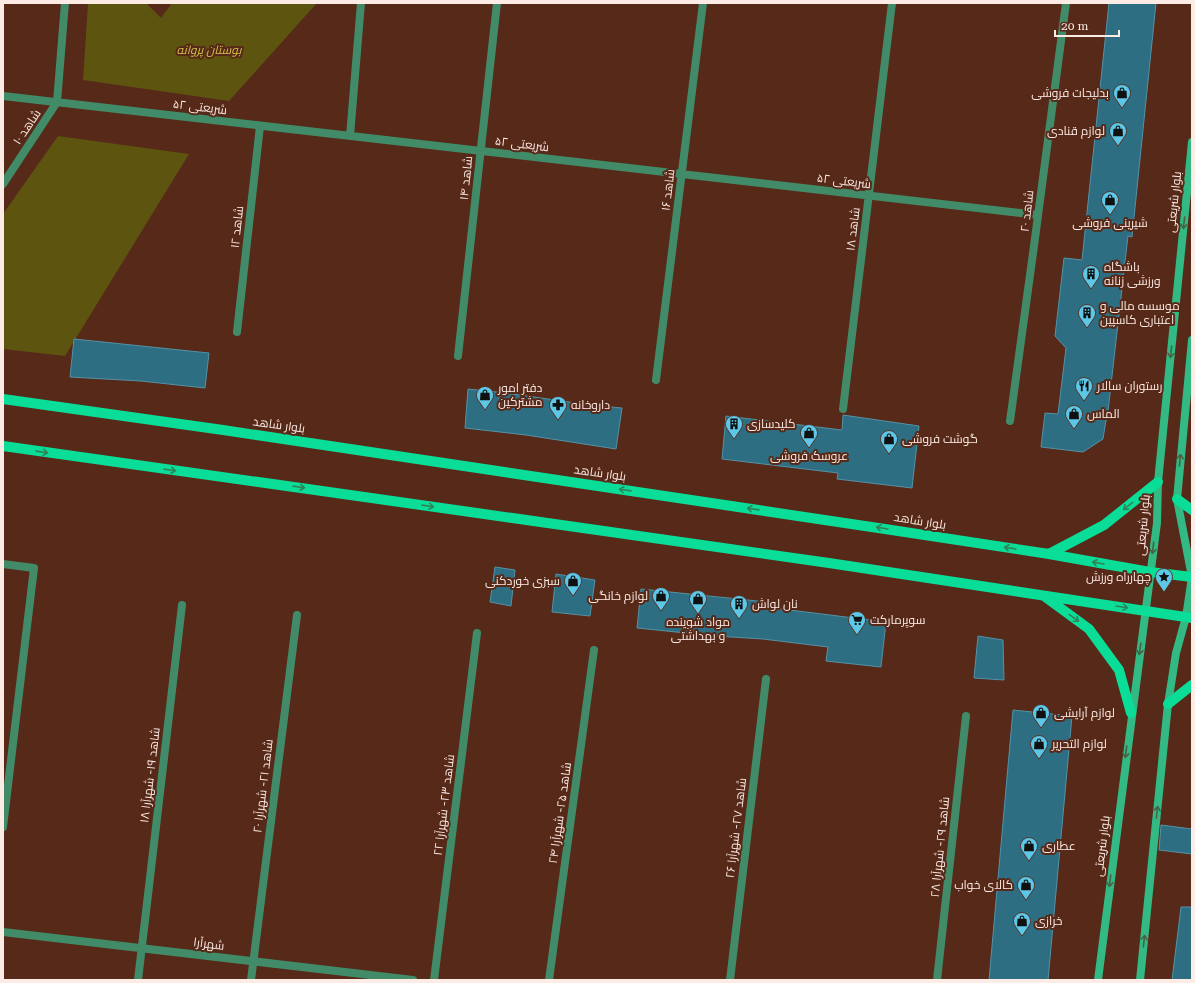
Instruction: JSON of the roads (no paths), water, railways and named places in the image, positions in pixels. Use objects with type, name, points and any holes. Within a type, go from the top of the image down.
[{"type":"main road","name":"بلوار شریعتی","points":[[1098,980],[1156,522],[1158,482],[1192,142]]},
{"type":"main road","points":[[1140,980],[1168,704],[1176,653],[1189,618],[1192,577],[1177,499],[1192,340]]},
{"type":"main road","name":"بلوار شاهد","points":[[3,399],[230,431],[806,517],[1049,554],[1150,572],[1192,577]]},
{"type":"main road","points":[[3,446],[1042,595],[1189,618]]},
{"type":"main road","points":[[1049,554],[1104,525],[1158,482]]},
{"type":"main road","points":[[1177,499],[1192,510]]},
{"type":"main road","points":[[1042,595],[1089,629],[1119,670],[1131,713]]},
{"type":"main road","points":[[1168,704],[1192,686]]},
{"type":"street","points":[[57,102],[65,3]]},
{"type":"street","points":[[350,136],[361,3]]},
{"type":"street","name":"شاهد ۱۴","points":[[458,356],[497,3]]},
{"type":"street","name":"شاهد ۱۶","points":[[656,380],[703,3]]},
{"type":"street","name":"شاهد ۱۸","points":[[843,409],[892,3]]},
{"type":"street","name":"شاهد ۲۰","points":[[1010,421],[1066,3]]},
{"type":"street","name":"شریعتی ۵۲","points":[[3,96],[1038,215]]},
{"type":"street","name":"شاهد ۱۰","points":[[3,184],[57,102]]},
{"type":"street","name":"شاهد ۱۲","points":[[237,332],[260,126]]},
{"type":"street","points":[[3,564],[34,568],[3,827]]},
{"type":"street","name":"شاهد ۱۹- شهرآرا ۱۸","points":[[138,980],[182,605]]},
{"type":"street","name":"شاهد ۲۱- شهرآرا ۲۰","points":[[251,980],[297,615]]},
{"type":"street","name":"شاهد ۲۳- شهرآرا ۲۲","points":[[434,980],[477,634]]},
{"type":"street","name":"شاهد ۲۵- شهرآرا ۲۴","points":[[549,980],[594,650]]},
{"type":"street","name":"شاهد ۲۷- شهرآرا ۲۶","points":[[730,980],[766,679]]},
{"type":"street","name":"شاهد ۲۹- شهرآرا ۲۸","points":[[937,980],[966,716]]},
{"type":"street","name":"شهرآرا","points":[[3,932],[413,980]]},
{"type":"place","name":"بدلیجات فروشی","points":[[1122,108]]},
{"type":"place","name":"لوازم قنادی","points":[[1118,146]]},
{"type":"place","name":"شیرینی فروشی","points":[[1110,215]]},
{"type":"place","name":"باشگاه ورزشی زنانه","points":[[1091,289]]},
{"type":"place","name":"موسسه مالی و اعتباری کاسپین","points":[[1087,328]]},
{"type":"place","name":"رستوران سالار","points":[[1084,401]]},
{"type":"place","name":"دفتر امور مشترکین","points":[[485,410]]},
{"type":"place","name":"داروخانه","points":[[558,420]]},
{"type":"place","name":"الماس","points":[[1074,429]]},
{"type":"place","name":"کلیدسازی","points":[[734,439]]},
{"type":"place","name":"عروسک فروشی","points":[[809,448]]},
{"type":"place","name":"گوشت فروشی","points":[[889,454]]},
{"type":"place","name":"چهارراه ورزش","points":[[1164,592]]},
{"type":"place","name":"سبزی خوردکنی","points":[[573,596]]},
{"type":"place","name":"لوازم خانگی","points":[[661,611]]},
{"type":"place","name":"مواد شوینده و بهداشتی","points":[[698,614]]},
{"type":"place","name":"نان لواش","points":[[739,619]]},
{"type":"place","name":"سوپرمارکت","points":[[857,635]]},
{"type":"place","name":"لوازم آرایشی","points":[[1041,728]]},
{"type":"place","name":"لوازم التحریر","points":[[1039,759]]},
{"type":"place","name":"عطاری","points":[[1029,861]]},
{"type":"place","name":"کالای خواب","points":[[1026,900]]},
{"type":"place","name":"خرازی","points":[[1022,936]]},
{"type":"park label","name":"بوستان پروانه","points":[[209,50]]}]
